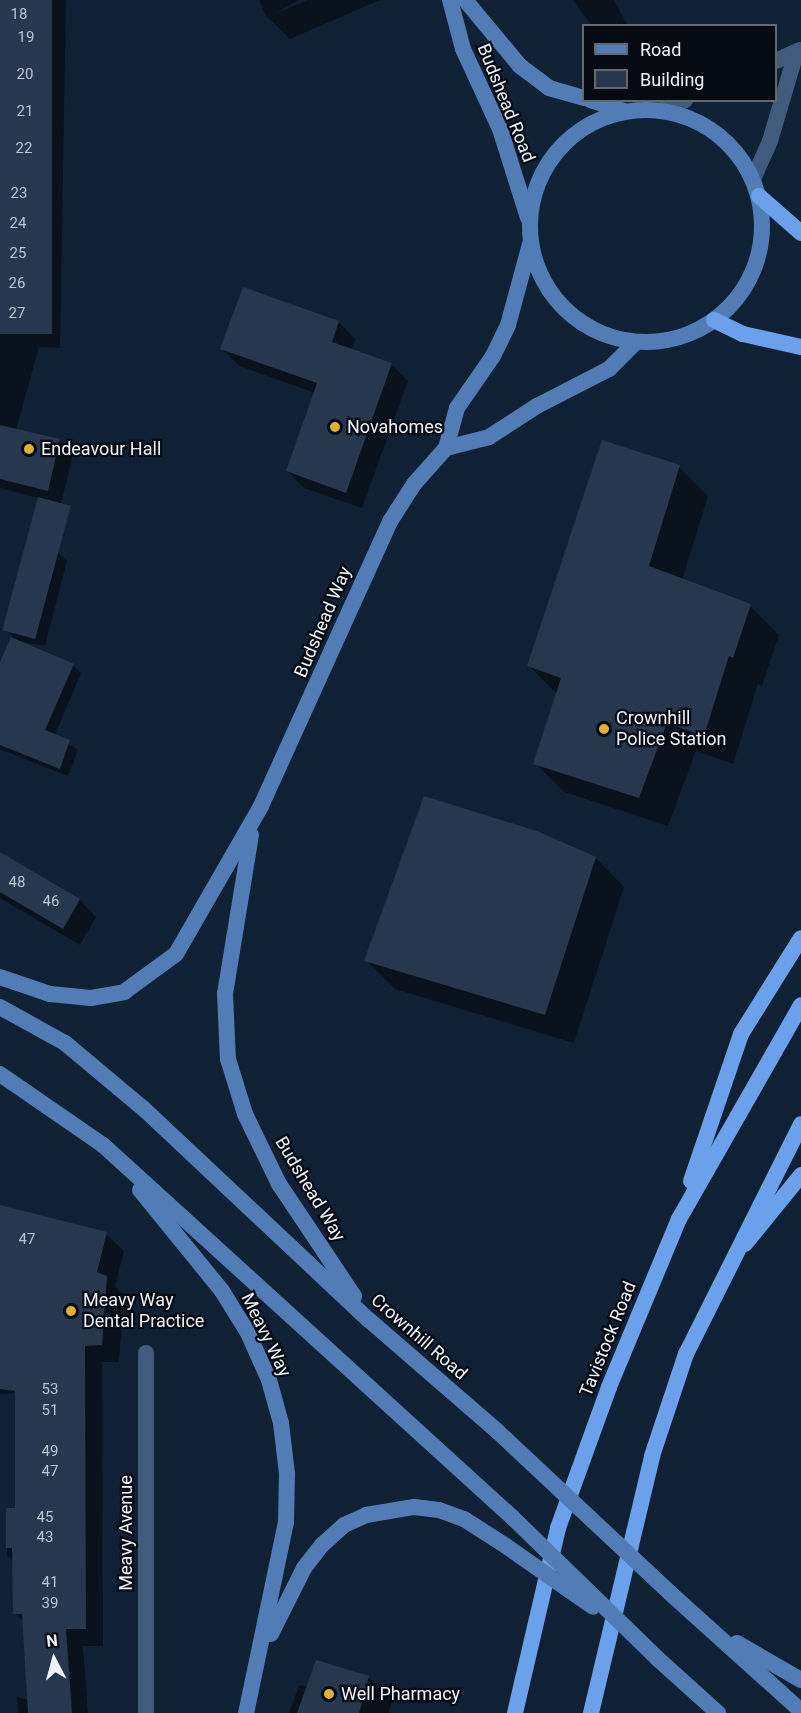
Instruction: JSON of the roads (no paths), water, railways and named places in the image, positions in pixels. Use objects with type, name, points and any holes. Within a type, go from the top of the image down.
[{"type":"highway","points":[[759,196],[801,233]]},
{"type":"highway","points":[[714,321],[743,334],[801,347]]},
{"type":"highway","points":[[679,1219],[741,1034],[801,938]]},
{"type":"highway","name":"Tavistock Road","points":[[515,1713],[558,1528],[609,1387],[679,1219],[801,1005]]},
{"type":"highway","points":[[591,1713],[652,1456],[686,1354],[732,1257],[801,1124]]},
{"type":"highway","points":[[732,1257],[801,1175]]},
{"type":"main road","name":"Budshead Road","points":[[450,0],[463,49],[500,129],[529,219]]},
{"type":"main road","name":"Budshead Road","points":[[465,0],[520,66],[549,88],[582,97]]},
{"type":"main road","points":[[596,102],[624,111]]},
{"type":"main road","points":[[662,110],[708,128],[731,146],[753,179],[759,196],[763,231],[756,265],[739,296],[714,321],[677,338],[636,342],[599,333],[566,312],[542,281],[530,244],[529,219],[537,181],[557,149],[587,125],[624,111],[662,110]]},
{"type":"main road","name":"Budshead Way","points":[[0,977],[50,994],[91,998],[124,992],[176,954],[253,822],[391,520],[414,484],[446,448],[457,408],[493,356],[508,325],[530,244]]},
{"type":"main road","points":[[446,448],[489,437],[537,406],[609,369],[636,342]]},
{"type":"main road","name":"Budshead Way","points":[[253,822],[225,994],[228,1059],[245,1114],[279,1184],[369,1320]]},
{"type":"main road","name":"Crownhill Road","points":[[0,1007],[65,1043],[144,1109],[369,1320],[497,1431],[670,1593],[801,1711]]},
{"type":"main road","points":[[0,1074],[103,1145],[513,1518],[658,1659],[718,1713]]},
{"type":"main road","name":"Meavy Way","points":[[103,1145],[222,1292],[269,1380],[281,1423],[287,1474],[286,1522],[261,1654],[246,1713]]},
{"type":"main road","name":"Meavy Way","points":[[261,1654],[304,1568],[344,1526],[366,1515],[414,1507],[439,1510],[464,1519],[635,1637]]},
{"type":"main road","points":[[710,1628],[801,1680]]},
{"type":"street","points":[[777,61],[798,51]]},
{"type":"street","points":[[753,179],[770,141],[798,51]]},
{"type":"street","points":[[662,110],[680,102]]},
{"type":"street","name":"Meavy Avenue","points":[[146,1353],[146,1713]]},
{"type":"place","name":"Novahomes","points":[[335,427]]},
{"type":"place","name":"Endeavour Hall","points":[[29,449]]},
{"type":"place","name":"Crownhill Police Station","points":[[604,729]]},
{"type":"place","name":"Meavy Way Dental Practice","points":[[71,1311]]},
{"type":"place","name":"Well Pharmacy","points":[[329,1694]]}]
